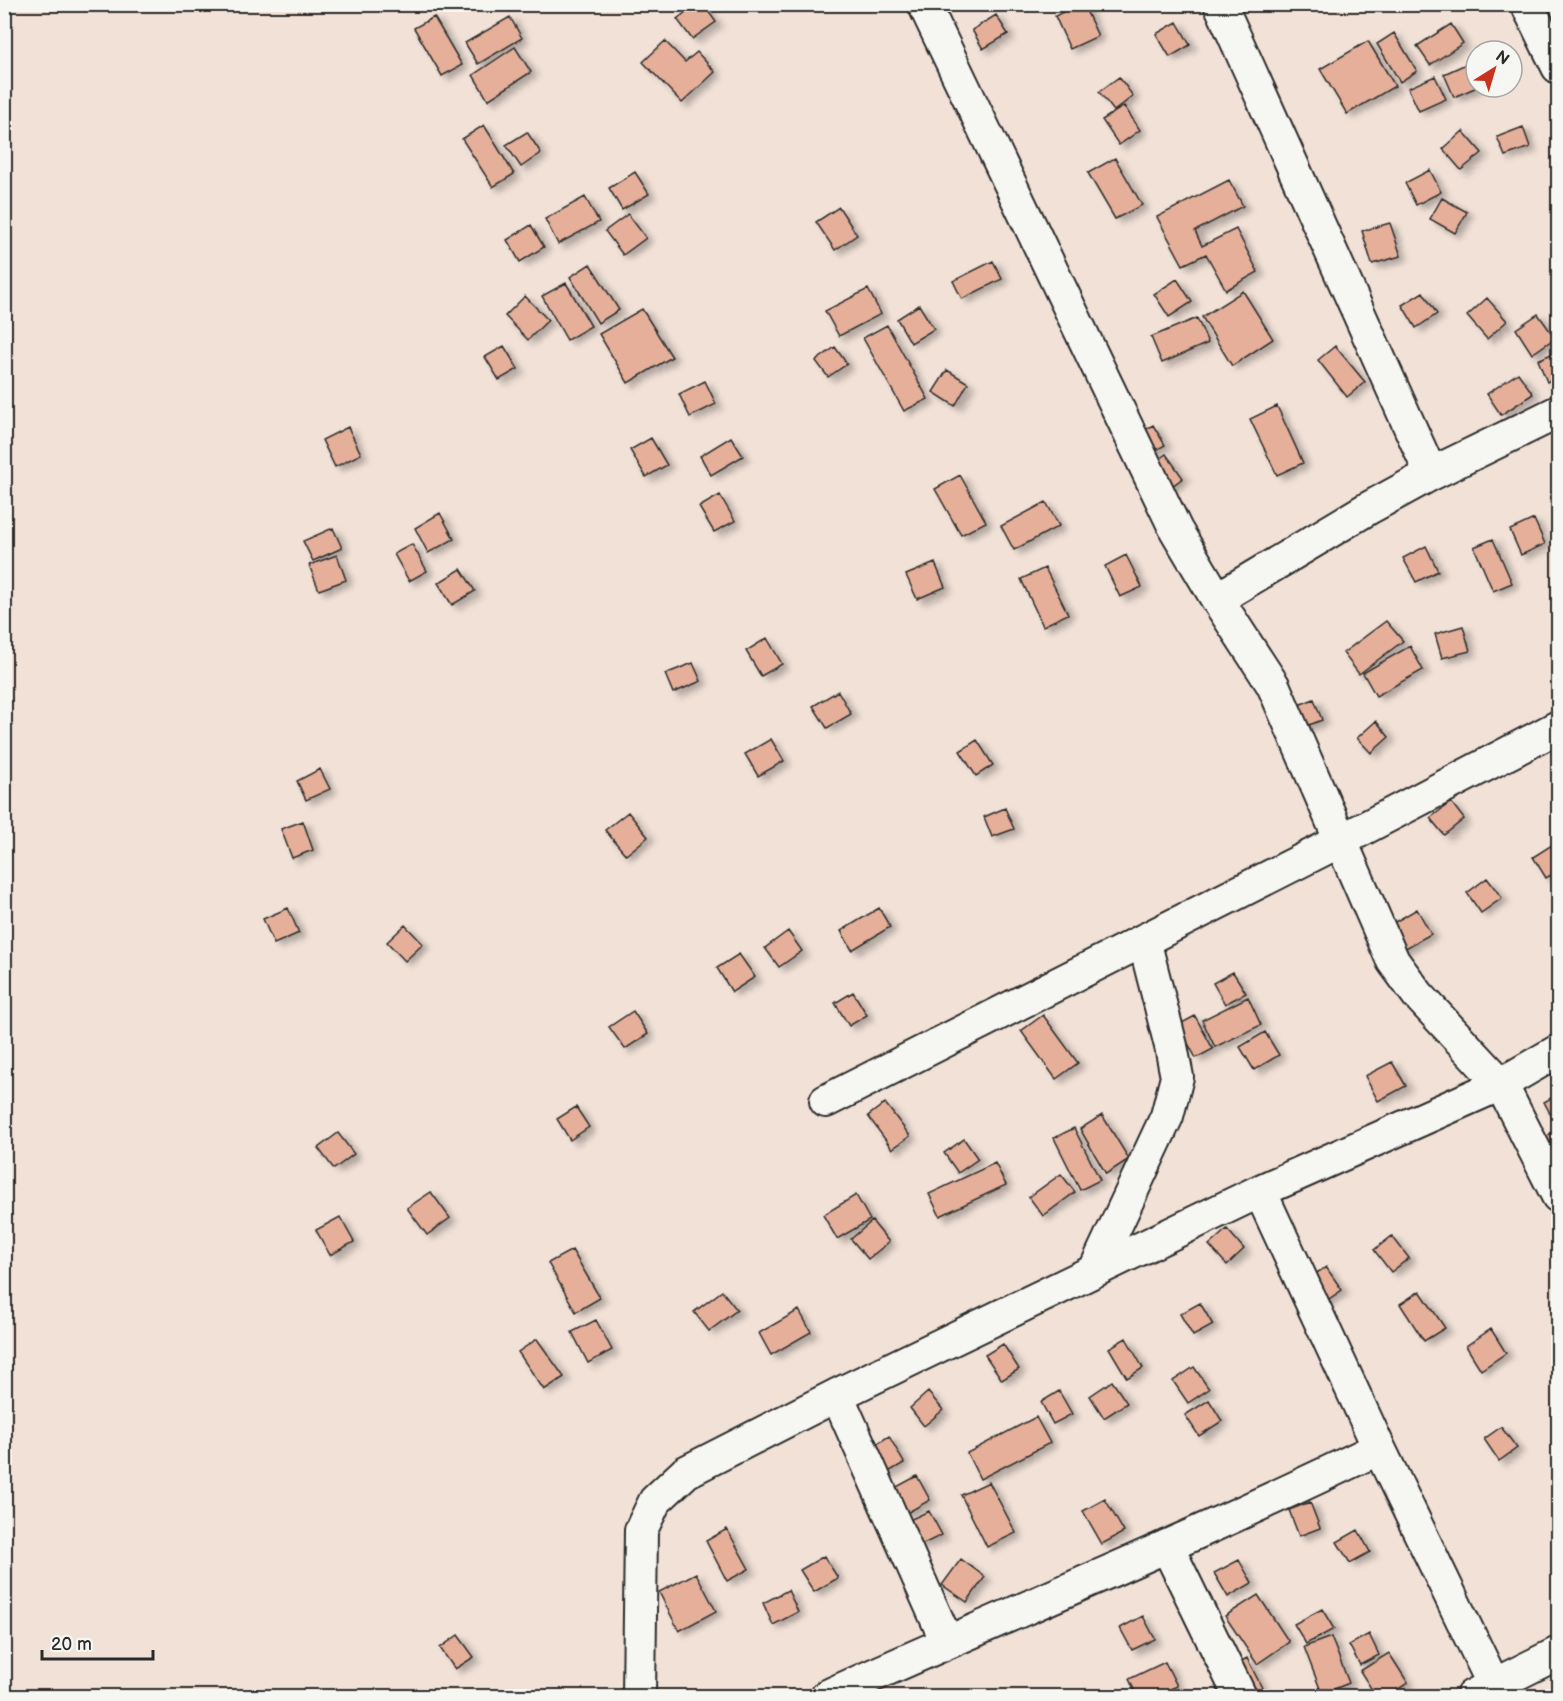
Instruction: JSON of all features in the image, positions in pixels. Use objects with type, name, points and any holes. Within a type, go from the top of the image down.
[{"type":"street","points":[[924,4],[1176,530],[1217,599],[1273,685],[1393,961],[1405,980],[1501,1084],[1558,1196]]},
{"type":"street","points":[[1220,4],[1431,474]]},
{"type":"street","points":[[1527,4],[1558,67]]},
{"type":"street","points":[[1217,599],[1367,509],[1431,474],[1558,412]]},
{"type":"street","points":[[826,1101],[1340,841],[1558,727]]},
{"type":"street","points":[[1095,1270],[1167,1116],[1177,1077],[1144,940]]},
{"type":"street","points":[[639,1696],[641,1530],[655,1501],[686,1472],[837,1395],[1260,1191],[1501,1084],[1558,1051]]},
{"type":"street","points":[[1260,1191],[1379,1448],[1488,1693],[1558,1653]]},
{"type":"street","points":[[837,1395],[947,1642]]},
{"type":"street","points":[[828,1696],[1242,1513],[1379,1448]]},
{"type":"street","points":[[1167,1546],[1240,1696]]},
{"type":"building","points":[[697,4],[703,4],[716,22],[692,39],[677,19]]},
{"type":"building","points":[[1078,4],[1083,4],[1098,36],[1070,49],[1055,16]]},
{"type":"building","points":[[996,15],[1008,34],[983,49],[972,30]]},
{"type":"building","points":[[434,17],[462,65],[442,76],[414,28]]},
{"type":"building","points":[[510,17],[522,38],[478,64],[465,43]]},
{"type":"building","points":[[1177,22],[1190,45],[1170,57],[1156,34]]},
{"type":"building","points":[[1451,24],[1463,43],[1430,65],[1417,46]]},
{"type":"building","points":[[1394,33],[1417,71],[1400,82],[1377,44]]},
{"type":"building","points":[[665,41],[685,62],[697,52],[715,72],[682,103],[643,62]]},
{"type":"building","points":[[1368,41],[1395,86],[1347,114],[1320,69]]},
{"type":"building","points":[[515,47],[531,72],[488,100],[473,75]]},
{"type":"building","points":[[1464,65],[1464,93],[1454,97],[1444,74]]},
{"type":"building","points":[[1435,76],[1446,99],[1419,111],[1408,88]]},
{"type":"building","points":[[1119,77],[1133,96],[1114,111],[1099,92]]},
{"type":"building","points":[[1124,106],[1140,130],[1119,145],[1102,120]]},
{"type":"building","points":[[484,125],[514,174],[493,187],[462,139]]},
{"type":"building","points":[[1523,127],[1530,147],[1505,156],[1497,137]]},
{"type":"building","points":[[1463,131],[1482,153],[1461,170],[1443,149]]},
{"type":"building","points":[[527,132],[541,153],[521,167],[506,145]]},
{"type":"building","points":[[1115,158],[1142,205],[1115,219],[1088,173]]},
{"type":"building","points":[[1430,170],[1441,192],[1416,205],[1405,183]]},
{"type":"building","points":[[635,172],[649,194],[622,210],[609,188]]},
{"type":"building","points":[[1229,180],[1243,206],[1195,231],[1202,246],[1236,229],[1258,272],[1226,290],[1206,254],[1183,265],[1157,217]]},
{"type":"building","points":[[585,197],[599,222],[558,244],[545,219]]},
{"type":"building","points":[[1442,198],[1467,212],[1455,233],[1430,219]]},
{"type":"building","points":[[839,207],[857,235],[835,250],[816,222]]},
{"type":"building","points":[[628,214],[646,238],[623,255],[605,231]]},
{"type":"building","points":[[1390,223],[1401,256],[1372,264],[1362,231]]},
{"type":"building","points":[[531,225],[544,247],[520,262],[507,240]]},
{"type":"building","points":[[993,261],[1002,279],[962,299],[953,281]]},
{"type":"building","points":[[590,264],[619,310],[598,323],[570,277]]},
{"type":"building","points":[[1177,279],[1192,302],[1169,317],[1154,294]]},
{"type":"building","points":[[566,283],[591,326],[567,340],[542,296]]},
{"type":"building","points":[[868,289],[881,314],[839,336],[825,311]]},
{"type":"building","points":[[1243,291],[1273,339],[1232,366],[1202,317]]},
{"type":"building","points":[[1423,292],[1437,314],[1416,328],[1402,305]]},
{"type":"building","points":[[525,296],[548,320],[528,340],[505,316]]},
{"type":"building","points":[[1487,298],[1507,321],[1487,339],[1467,316]]},
{"type":"building","points":[[919,305],[934,329],[911,343],[897,319]]},
{"type":"building","points":[[642,309],[672,357],[628,383],[599,334]]},
{"type":"building","points":[[1538,314],[1555,338],[1532,354],[1516,329]]},
{"type":"building","points":[[1197,318],[1208,343],[1162,363],[1151,337]]},
{"type":"building","points":[[887,325],[928,399],[904,411],[863,338]]},
{"type":"building","points":[[504,346],[518,369],[499,380],[485,357]]},
{"type":"building","points":[[1335,346],[1365,382],[1347,397],[1318,360]]},
{"type":"building","points":[[835,347],[847,364],[828,377],[816,361]]},
{"type":"building","points":[[1558,351],[1558,377],[1547,382],[1538,360]]},
{"type":"building","points":[[947,370],[968,383],[955,406],[933,392]]},
{"type":"building","points":[[1518,373],[1533,394],[1501,415],[1487,394]]},
{"type":"building","points":[[705,381],[716,404],[690,417],[679,394]]},
{"type":"building","points":[[1277,406],[1303,463],[1277,475],[1250,419]]},
{"type":"building","points":[[1153,425],[1165,445],[1146,456],[1134,436]]},
{"type":"building","points":[[348,427],[361,454],[335,467],[322,440]]},
{"type":"building","points":[[731,437],[743,456],[711,475],[700,456]]},
{"type":"building","points":[[651,438],[667,465],[646,477],[630,450]]},
{"type":"building","points":[[1166,454],[1183,478],[1162,493],[1145,469]]},
{"type":"building","points":[[960,475],[986,522],[961,535],[935,489]]},
{"type":"building","points":[[720,495],[735,521],[714,532],[699,507]]},
{"type":"building","points":[[1046,502],[1059,526],[1014,550],[1001,526]]},
{"type":"building","points":[[440,513],[454,539],[428,553],[415,528]]},
{"type":"building","points":[[1534,519],[1545,544],[1521,555],[1510,530]]},
{"type":"building","points":[[333,528],[342,548],[313,561],[303,541]]},
{"type":"building","points":[[1493,539],[1512,583],[1493,591],[1474,547]]},
{"type":"building","points":[[412,544],[427,571],[409,581],[394,554]]},
{"type":"building","points":[[1426,546],[1438,571],[1416,582],[1403,558]]},
{"type":"building","points":[[337,555],[346,580],[319,590],[309,565]]},
{"type":"building","points":[[1126,555],[1142,587],[1120,597],[1105,566]]},
{"type":"building","points":[[935,563],[945,587],[917,599],[906,575]]},
{"type":"building","points":[[1045,568],[1068,614],[1043,626],[1021,579]]},
{"type":"building","points":[[461,569],[475,591],[452,605],[438,583]]},
{"type":"building","points":[[1386,621],[1403,641],[1359,674],[1343,653]]},
{"type":"building","points":[[1463,626],[1470,651],[1442,658],[1435,634]]},
{"type":"building","points":[[767,638],[782,664],[761,676],[746,651]]},
{"type":"building","points":[[1410,646],[1423,670],[1376,696],[1363,673]]},
{"type":"building","points":[[693,663],[701,681],[673,693],[665,674]]},
{"type":"building","points":[[838,691],[851,714],[827,728],[813,706]]},
{"type":"building","points":[[1314,699],[1322,720],[1291,732],[1283,711]]},
{"type":"building","points":[[1376,721],[1389,737],[1371,753],[1357,738]]},
{"type":"building","points":[[771,739],[784,761],[758,776],[745,754]]},
{"type":"building","points":[[977,740],[993,765],[976,776],[960,751]]},
{"type":"building","points":[[320,769],[330,789],[306,800],[297,781]]},
{"type":"building","points":[[1451,802],[1464,819],[1444,835],[1430,818]]},
{"type":"building","points":[[1005,808],[1014,829],[992,837],[984,817]]},
{"type":"building","points":[[628,812],[648,837],[626,855],[605,830]]},
{"type":"building","points":[[303,821],[313,850],[292,858],[281,829]]},
{"type":"building","points":[[1558,841],[1558,871],[1546,878],[1533,857]]},
{"type":"building","points":[[1487,878],[1502,898],[1481,913],[1467,893]]},
{"type":"building","points":[[288,908],[299,933],[274,944],[263,919]]},
{"type":"building","points":[[879,908],[890,927],[852,950],[841,931]]},
{"type":"building","points":[[1417,909],[1431,934],[1384,960],[1371,936]]},
{"type":"building","points":[[405,925],[423,944],[405,961],[387,942]]},
{"type":"building","points":[[788,931],[802,951],[779,967],[765,948]]},
{"type":"building","points":[[739,954],[755,977],[732,992],[717,968]]},
{"type":"building","points":[[1233,972],[1246,993],[1225,1004],[1213,983]]},
{"type":"building","points":[[853,992],[867,1015],[849,1026],[835,1003]]},
{"type":"building","points":[[1248,997],[1261,1025],[1215,1047],[1202,1020]]},
{"type":"building","points":[[633,1011],[648,1034],[625,1049],[609,1027]]},
{"type":"building","points":[[1043,1015],[1078,1063],[1056,1079],[1021,1031]]},
{"type":"building","points":[[1195,1016],[1213,1049],[1196,1058],[1178,1025]]},
{"type":"building","points":[[1265,1032],[1279,1055],[1254,1070],[1240,1047]]},
{"type":"building","points":[[1392,1062],[1406,1086],[1378,1101],[1365,1076]]},
{"type":"building","points":[[1558,1094],[1558,1122],[1556,1124],[1544,1102]]},
{"type":"building","points":[[885,1103],[910,1136],[892,1149],[868,1116]]},
{"type":"building","points":[[576,1107],[589,1127],[570,1140],[557,1119]]},
{"type":"building","points":[[1102,1115],[1129,1159],[1106,1174],[1080,1129]]},
{"type":"building","points":[[1558,1127],[1558,1154],[1545,1138]]},
{"type":"building","points":[[1074,1128],[1100,1180],[1080,1190],[1054,1138]]},
{"type":"building","points":[[338,1133],[354,1154],[334,1169],[318,1148]]},
{"type":"building","points":[[964,1139],[978,1159],[958,1173],[944,1153]]},
{"type":"building","points":[[995,1163],[1006,1185],[940,1216],[929,1194]]},
{"type":"building","points":[[1061,1174],[1075,1192],[1043,1216],[1029,1197]]},
{"type":"building","points":[[431,1192],[450,1218],[427,1235],[407,1208]]},
{"type":"building","points":[[856,1195],[870,1220],[837,1239],[823,1215]]},
{"type":"building","points":[[340,1217],[354,1242],[330,1255],[316,1230]]},
{"type":"building","points":[[872,1221],[889,1242],[868,1259],[851,1239]]},
{"type":"building","points":[[1227,1229],[1244,1249],[1227,1265],[1209,1245]]},
{"type":"building","points":[[1392,1236],[1409,1258],[1391,1272],[1374,1250]]},
{"type":"building","points":[[572,1250],[600,1298],[576,1312],[548,1263]]},
{"type":"building","points":[[1326,1267],[1342,1290],[1317,1307],[1301,1283]]},
{"type":"building","points":[[722,1291],[737,1310],[709,1331],[694,1312]]},
{"type":"building","points":[[1420,1291],[1445,1328],[1424,1341],[1400,1304]]},
{"type":"building","points":[[1200,1303],[1213,1325],[1193,1336],[1180,1314]]},
{"type":"building","points":[[799,1310],[811,1332],[771,1355],[759,1333]]},
{"type":"building","points":[[596,1320],[612,1350],[588,1363],[572,1332]]},
{"type":"building","points":[[1491,1329],[1506,1353],[1481,1370],[1466,1346]]},
{"type":"building","points":[[1126,1338],[1143,1368],[1127,1378],[1109,1348]]},
{"type":"building","points":[[537,1339],[564,1377],[544,1390],[518,1352]]},
{"type":"building","points":[[1003,1344],[1019,1369],[1002,1380],[985,1355]]},
{"type":"building","points":[[1194,1367],[1209,1389],[1188,1403],[1173,1381]]},
{"type":"building","points":[[1112,1381],[1127,1403],[1104,1418],[1090,1396]]},
{"type":"building","points":[[1059,1391],[1072,1414],[1053,1424],[1041,1402]]},
{"type":"building","points":[[928,1392],[943,1410],[924,1426],[910,1408]]},
{"type":"building","points":[[1209,1400],[1222,1421],[1199,1436],[1185,1415]]},
{"type":"building","points":[[1036,1417],[1050,1443],[980,1479],[967,1453]]},
{"type":"building","points":[[1501,1427],[1517,1448],[1499,1461],[1484,1439]]},
{"type":"building","points":[[889,1436],[904,1463],[885,1474],[870,1448]]},
{"type":"building","points":[[917,1476],[930,1500],[905,1514],[891,1490]]},
{"type":"building","points":[[989,1482],[1016,1533],[987,1547],[961,1495]]},
{"type":"building","points":[[1105,1499],[1124,1532],[1102,1544],[1083,1511]]},
{"type":"building","points":[[1310,1502],[1320,1528],[1299,1536],[1289,1510]]},
{"type":"building","points":[[929,1511],[942,1535],[919,1546],[907,1521]]},
{"type":"building","points":[[727,1529],[749,1569],[727,1581],[706,1541]]},
{"type":"building","points":[[1358,1530],[1370,1552],[1350,1563],[1337,1542]]},
{"type":"building","points":[[824,1556],[838,1578],[814,1592],[800,1570]]},
{"type":"building","points":[[961,1559],[985,1577],[967,1602],[942,1585]]},
{"type":"building","points":[[1239,1560],[1252,1583],[1228,1597],[1214,1573]]},
{"type":"building","points":[[696,1573],[716,1611],[679,1631],[659,1592]]},
{"type":"building","points":[[788,1590],[798,1612],[773,1625],[763,1603]]},
{"type":"building","points":[[1258,1595],[1289,1642],[1257,1664],[1225,1616]]},
{"type":"building","points":[[1322,1609],[1334,1629],[1306,1644],[1294,1624]]},
{"type":"building","points":[[1143,1616],[1155,1639],[1132,1650],[1120,1628]]},
{"type":"building","points":[[1369,1634],[1379,1655],[1360,1665],[1349,1645]]},
{"type":"building","points":[[458,1635],[474,1657],[455,1669],[440,1648]]},
{"type":"building","points":[[1331,1637],[1349,1683],[1322,1694],[1304,1647]]},
{"type":"building","points":[[1389,1653],[1408,1683],[1387,1696],[1376,1696],[1360,1671]]},
{"type":"building","points":[[1247,1658],[1266,1696],[1238,1696],[1225,1670]]},
{"type":"building","points":[[1165,1662],[1177,1686],[1156,1696],[1137,1696],[1129,1679]]}]
